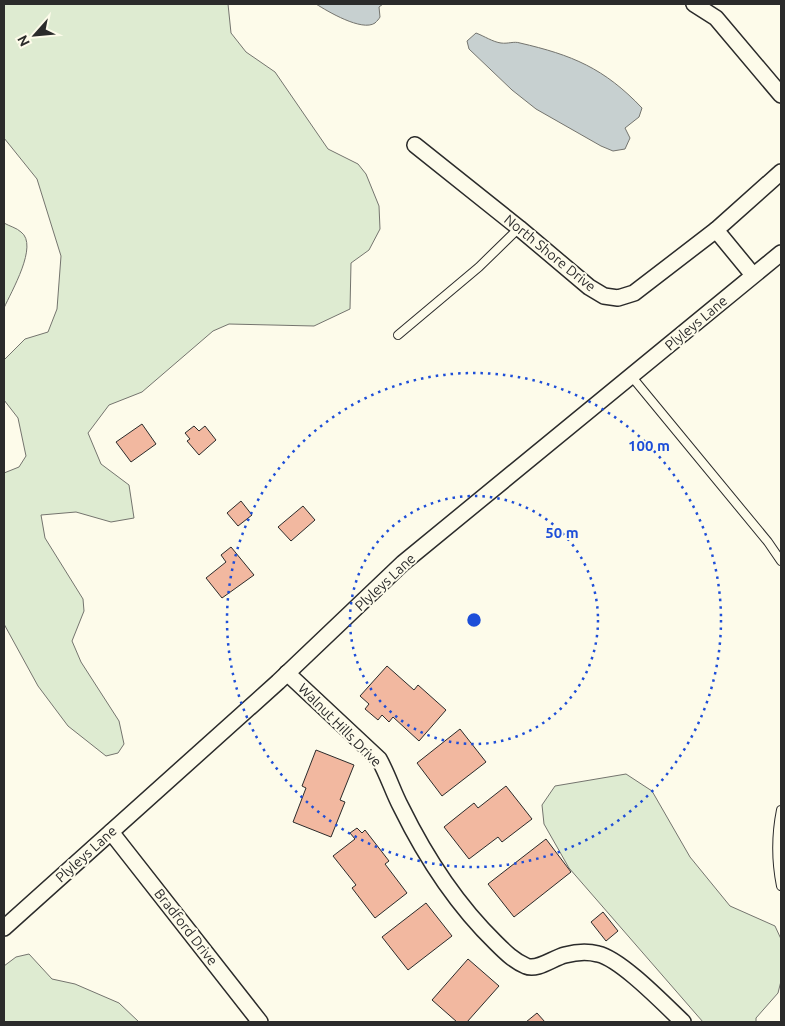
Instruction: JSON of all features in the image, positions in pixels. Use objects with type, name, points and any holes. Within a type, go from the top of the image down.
[{"type":"street","points":[[696,4],[716,18],[781,95]]},
{"type":"street","name":"North Shore Drive","points":[[415,145],[519,228],[588,287],[604,296],[618,298],[634,293],[647,284],[716,230],[781,172]]},
{"type":"street","points":[[716,230],[753,276]]},
{"type":"street","name":"Plyleys Lane","points":[[4,928],[287,673],[403,562],[632,377],[781,253]]},
{"type":"street","name":"Walnut Hills Drive","points":[[287,673],[379,759],[388,775],[400,806],[429,859],[480,928],[510,957],[527,967],[539,966],[558,957],[577,952],[599,954],[622,966],[683,1022]]},
{"type":"street","name":"Bradford Drive","points":[[111,832],[260,1022]]},
{"type":"lane","points":[[398,335],[479,266],[519,228]]},
{"type":"lane","points":[[632,377],[768,542],[781,561]]},
{"type":"lane","points":[[781,810],[777,832],[781,886]]},
{"type":"green space","points":[[4,4],[228,4],[231,33],[246,52],[275,72],[328,149],[358,164],[366,174],[379,206],[380,229],[369,250],[351,263],[350,309],[314,326],[229,324],[213,331],[142,392],[109,405],[88,433],[101,464],[129,485],[134,518],[111,522],[76,512],[41,515],[45,538],[83,599],[84,611],[72,641],[81,662],[119,721],[124,744],[118,753],[106,756],[68,726],[38,686],[4,624],[4,473],[19,467],[26,456],[18,418],[4,400],[4,360],[25,339],[48,332],[57,309],[61,256],[37,179],[4,138]]},
{"type":"green space","points":[[4,223],[21,232],[26,238],[27,247],[22,269],[4,308]]},
{"type":"green space","points":[[626,774],[652,791],[690,857],[730,906],[775,926],[781,939],[781,981],[778,993],[756,1018],[756,1022],[703,1022],[569,868],[544,824],[542,805],[555,786]]},
{"type":"green space","points":[[29,954],[52,979],[75,984],[119,1003],[139,1022],[4,1022],[4,966],[16,957]]},
{"type":"shaded area","points":[[316,4],[383,4],[379,7],[380,18],[375,23],[362,25],[345,20]]},
{"type":"shaded area","points":[[476,33],[498,42],[518,42],[571,58],[600,73],[614,83],[642,108],[639,117],[625,128],[630,138],[625,149],[613,151],[601,146],[536,109],[512,90],[469,49],[467,41]]},
{"type":"building","points":[[142,424],[156,444],[131,462],[116,442]]},
{"type":"building","points":[[194,426],[199,431],[205,426],[216,440],[199,455],[187,441],[190,439],[185,433]]},
{"type":"building","points":[[241,501],[252,515],[238,526],[227,513]]},
{"type":"building","points":[[303,506],[315,520],[291,541],[278,527]]},
{"type":"building","points":[[231,547],[254,575],[222,598],[206,578],[226,562],[221,555]]},
{"type":"building","points":[[387,666],[414,690],[418,685],[446,710],[419,741],[393,717],[389,722],[382,715],[378,720],[365,709],[369,704],[360,696]]},
{"type":"building","points":[[460,729],[486,762],[442,796],[417,763]]},
{"type":"building","points":[[316,750],[354,765],[340,800],[345,802],[331,837],[293,822],[306,788],[302,786]]},
{"type":"building","points":[[506,786],[532,819],[502,842],[498,837],[469,859],[444,827],[474,803],[478,808]]},
{"type":"building","points":[[357,828],[362,833],[365,830],[389,861],[385,864],[407,893],[375,918],[352,888],[356,885],[333,856],[355,839],[350,833]]},
{"type":"building","points":[[546,839],[571,872],[514,917],[488,884]]},
{"type":"building","points":[[426,903],[452,936],[408,970],[382,937]]},
{"type":"building","points":[[603,912],[618,931],[606,941],[591,922]]},
{"type":"building","points":[[468,959],[499,986],[467,1022],[457,1022],[432,1000]]},
{"type":"building","points":[[537,1013],[545,1022],[526,1022]]}]
